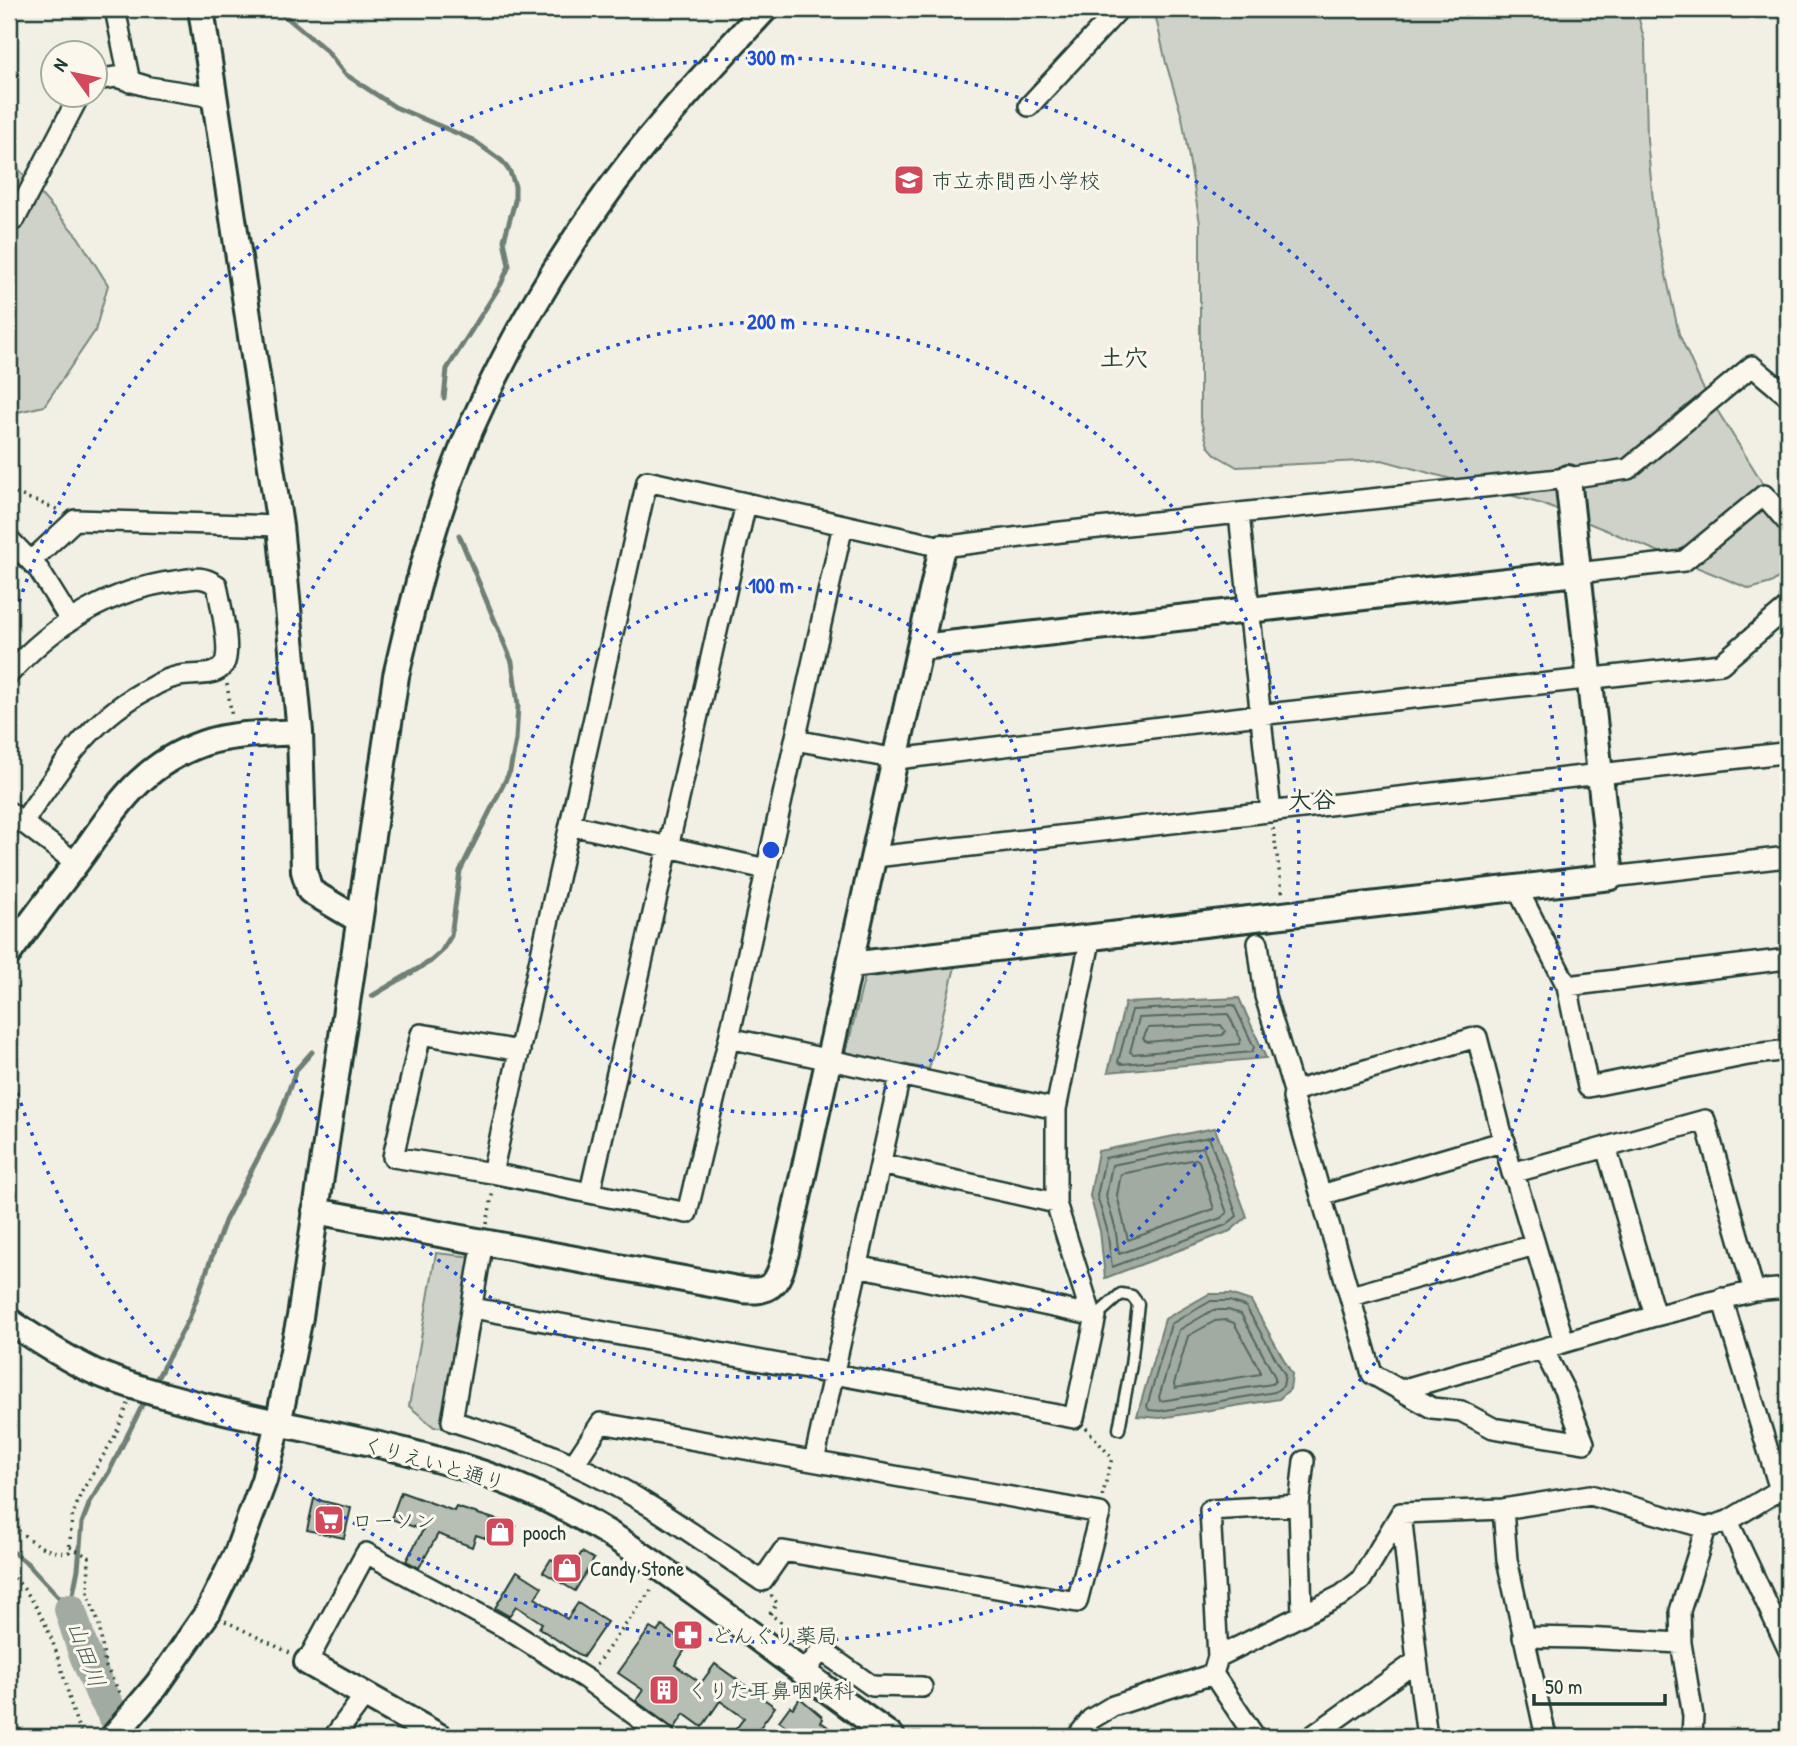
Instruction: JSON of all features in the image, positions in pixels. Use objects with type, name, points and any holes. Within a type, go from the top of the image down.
[{"type":"street","points":[[116,9],[130,82]]},
{"type":"street","points":[[201,9],[280,526],[300,732],[304,871],[310,891],[359,920]]},
{"type":"street","points":[[113,1737],[157,1685],[208,1612],[237,1553],[264,1480],[300,1317],[396,677],[411,611],[443,503],[482,405],[526,320],[573,241],[659,126],[765,9]]},
{"type":"street","points":[[1029,106],[1119,9]]},
{"type":"street","points":[[108,78],[116,77],[214,97]]},
{"type":"street","points":[[9,223],[15,219],[41,173],[73,108]]},
{"type":"street","points":[[494,1173],[648,481],[943,547],[1568,478],[1628,469],[1752,366],[1788,396]]},
{"type":"street","points":[[1568,478],[1611,877]]},
{"type":"street","points":[[921,647],[1684,561],[1763,495],[1788,523]]},
{"type":"street","points":[[590,1192],[746,503]]},
{"type":"street","points":[[1239,514],[1270,812]]},
{"type":"street","points":[[31,561],[75,520],[280,526]]},
{"type":"street","points":[[520,1051],[421,1034],[393,1157],[494,1173],[687,1213],[729,1038],[843,525]]},
{"type":"street","points":[[9,539],[31,561],[70,620]]},
{"type":"street","points":[[316,1211],[743,1290],[757,1292],[771,1287],[780,1275],[786,1252],[943,547]]},
{"type":"street","points":[[9,674],[45,638],[70,620],[120,594],[156,584],[205,577],[217,585],[227,652],[224,665],[215,672],[178,676],[150,687],[115,709],[97,723],[16,817],[76,863]]},
{"type":"street","points":[[795,740],[897,759],[1259,715],[1721,664],[1788,607]]},
{"type":"street","points":[[10,948],[127,792],[153,769],[196,746],[234,736],[300,732]]},
{"type":"street","points":[[875,857],[1783,753],[1788,748]]},
{"type":"street","points":[[571,825],[766,869]]},
{"type":"street","points":[[850,965],[1788,857]]},
{"type":"street","points":[[1517,888],[1567,986],[1588,1087],[1748,1055],[1788,1050]]},
{"type":"street","points":[[473,1308],[1074,1418],[1094,1315],[1056,1203],[1056,1109],[1091,936]]},
{"type":"street","points":[[1258,943],[1265,996],[1372,1374],[1432,1408],[1461,1411],[1493,1428],[1584,1443],[1564,1390],[1543,1349]]},
{"type":"street","points":[[1567,986],[1788,959]]},
{"type":"street","points":[[1294,1091],[1477,1037],[1512,1172],[1517,1180],[1564,1342]]},
{"type":"street","points":[[729,1038],[1056,1109]]},
{"type":"street","points":[[814,1461],[900,1076]]},
{"type":"street","points":[[1512,1172],[1705,1121],[1754,1291]]},
{"type":"street","points":[[1321,1195],[1504,1141]]},
{"type":"street","points":[[1606,1147],[1655,1316]]},
{"type":"street","points":[[881,1164],[1056,1203]]},
{"type":"street","points":[[483,1241],[452,1421],[525,1444],[574,1464],[645,1502],[762,1581],[783,1551],[1077,1602],[1100,1513],[601,1423],[574,1464]]},
{"type":"street","points":[[1352,1296],[1535,1245]]},
{"type":"street","points":[[857,1266],[1094,1315]]},
{"type":"street","points":[[1401,1390],[1722,1298],[1754,1291],[1788,1288]]},
{"type":"street","points":[[1401,1513],[1503,1509],[1590,1495],[1706,1528],[1728,1521],[1784,1487],[1722,1298]]},
{"type":"street","name":"くりえいと通り","points":[[9,1321],[48,1348],[96,1372],[135,1386],[278,1424],[417,1453],[506,1482],[606,1530],[772,1647],[892,1737]]},
{"type":"street","points":[[1302,1615],[1298,1505],[1304,1461]]},
{"type":"street","points":[[1255,1737],[1216,1666],[1210,1510],[1298,1505]]},
{"type":"street","points":[[1503,1509],[1507,1560],[1546,1737]]},
{"type":"street","points":[[1077,1737],[1091,1719],[1113,1706],[1216,1666],[1302,1615],[1342,1595],[1361,1580],[1401,1513]]},
{"type":"street","points":[[1401,1513],[1427,1737]]},
{"type":"street","points":[[1728,1521],[1788,1649]]},
{"type":"street","points":[[1692,1737],[1693,1716],[1681,1643],[1680,1611],[1706,1528]]},
{"type":"street","points":[[440,1737],[307,1662],[366,1553],[507,1629],[586,1679],[664,1737]]},
{"type":"street","points":[[1523,1637],[1583,1637],[1681,1643]]},
{"type":"street","points":[[805,1672],[821,1650],[872,1686],[922,1687]]},
{"type":"street","points":[[1311,1737],[1417,1661]]},
{"type":"street","points":[[334,1737],[365,1695]]},
{"type":"lane","points":[[1094,1315],[1121,1294],[1132,1296],[1138,1304],[1131,1365],[1119,1429]]},
{"type":"path","points":[[9,491],[66,512]]},
{"type":"path","points":[[224,665],[234,736]]},
{"type":"path","points":[[1270,812],[1285,914]]},
{"type":"path","points":[[483,1241],[494,1173]]},
{"type":"path","points":[[9,1520],[18,1532],[39,1546],[60,1554],[69,1552],[72,1518],[81,1493],[115,1436],[135,1386]]},
{"type":"path","points":[[1074,1418],[1112,1458],[1100,1513]]},
{"type":"path","points":[[70,1547],[89,1557],[88,1594],[99,1624],[105,1665],[132,1716]]},
{"type":"path","points":[[586,1679],[666,1571]]},
{"type":"path","points":[[9,1573],[36,1606],[47,1627],[74,1721],[83,1737]]},
{"type":"path","points":[[762,1581],[777,1603],[770,1614],[786,1626],[772,1647]]},
{"type":"path","points":[[208,1612],[307,1662]]},
{"type":"shaded area","points":[[1154,9],[1635,9],[1645,43],[1647,140],[1656,230],[1679,334],[1702,386],[1772,498],[1788,561],[1782,575],[1771,583],[1750,589],[1542,504],[1382,460],[1237,467],[1216,455],[1208,446],[1200,418],[1200,223],[1182,117]]},
{"type":"shaded area","points":[[9,158],[78,237],[108,285],[95,331],[44,406],[9,414]]},
{"type":"shaded area","points":[[955,967],[929,1069],[846,1053],[865,975]]},
{"type":"shaded area","points":[[436,1253],[473,1257],[444,1427],[434,1427],[409,1406]]},
{"type":"water","points":[[1239,998],[1266,1058],[1108,1072],[1125,1003]]},
{"type":"water","points":[[1215,1128],[1247,1217],[1230,1231],[1105,1278],[1100,1231],[1090,1196],[1098,1151]]},
{"type":"water","points":[[1209,1294],[1230,1294],[1251,1301],[1292,1374],[1290,1389],[1279,1399],[1160,1418],[1137,1416],[1165,1319]]},
{"type":"building","points":[[401,1492],[454,1511],[456,1507],[516,1526],[509,1546],[476,1535],[472,1547],[438,1534],[419,1568],[406,1561],[423,1530],[391,1519]]},
{"type":"building","name":"ローソン","points":[[314,1499],[351,1508],[344,1538],[307,1530]]},
{"type":"building","name":"Candy Stone","points":[[582,1552],[594,1559],[575,1591],[543,1572],[551,1559],[560,1564],[577,1560]]},
{"type":"building","points":[[517,1571],[542,1587],[535,1598],[567,1619],[578,1603],[607,1622],[583,1657],[539,1628],[542,1623],[516,1606],[509,1616],[495,1608]]},
{"type":"building","points":[[662,1626],[688,1645],[675,1665],[701,1683],[715,1664],[775,1707],[753,1737],[730,1737],[744,1718],[720,1701],[702,1727],[684,1714],[674,1729],[636,1701],[643,1690],[618,1673],[650,1628],[657,1632]]},
{"type":"building","points":[[800,1698],[821,1716],[821,1722],[842,1737],[802,1737],[779,1721]]},
{"type":"waterway","points":[[277,9],[327,51],[345,74],[395,107],[473,140],[502,161],[510,172],[515,186],[515,201],[504,240],[509,266],[501,284],[447,369],[444,398]]},
{"type":"waterway","points":[[372,996],[431,961],[441,952],[451,936],[460,871],[510,771],[516,740],[518,705],[512,662],[459,535]]},
{"type":"waterway","points":[[153,1386],[189,1319],[225,1221],[278,1120],[296,1070],[312,1052]]},
{"type":"waterway","points":[[70,1609],[78,1569],[82,1523],[90,1502],[109,1472],[146,1398]]},
{"type":"waterway","name":"山田川","points":[[9,1549],[28,1564],[70,1609]]},
{"type":"waterway","name":"山田川","points":[[70,1609],[101,1693],[126,1737]]},
{"type":"place","name":"市立赤間西小学校","points":[[909,180]]},
{"type":"place","name":"ローソン","points":[[329,1520]]},
{"type":"place","name":"pooch","points":[[500,1532]]},
{"type":"place","name":"Candy Stone","points":[[567,1568]]},
{"type":"place","name":"どんぐり薬局","points":[[688,1635]]},
{"type":"place","name":"くりた耳鼻咽喉科","points":[[664,1690]]},
{"type":"district","name":"土穴","points":[[1124,357]]},
{"type":"district","name":"大谷","points":[[1312,799]]}]
